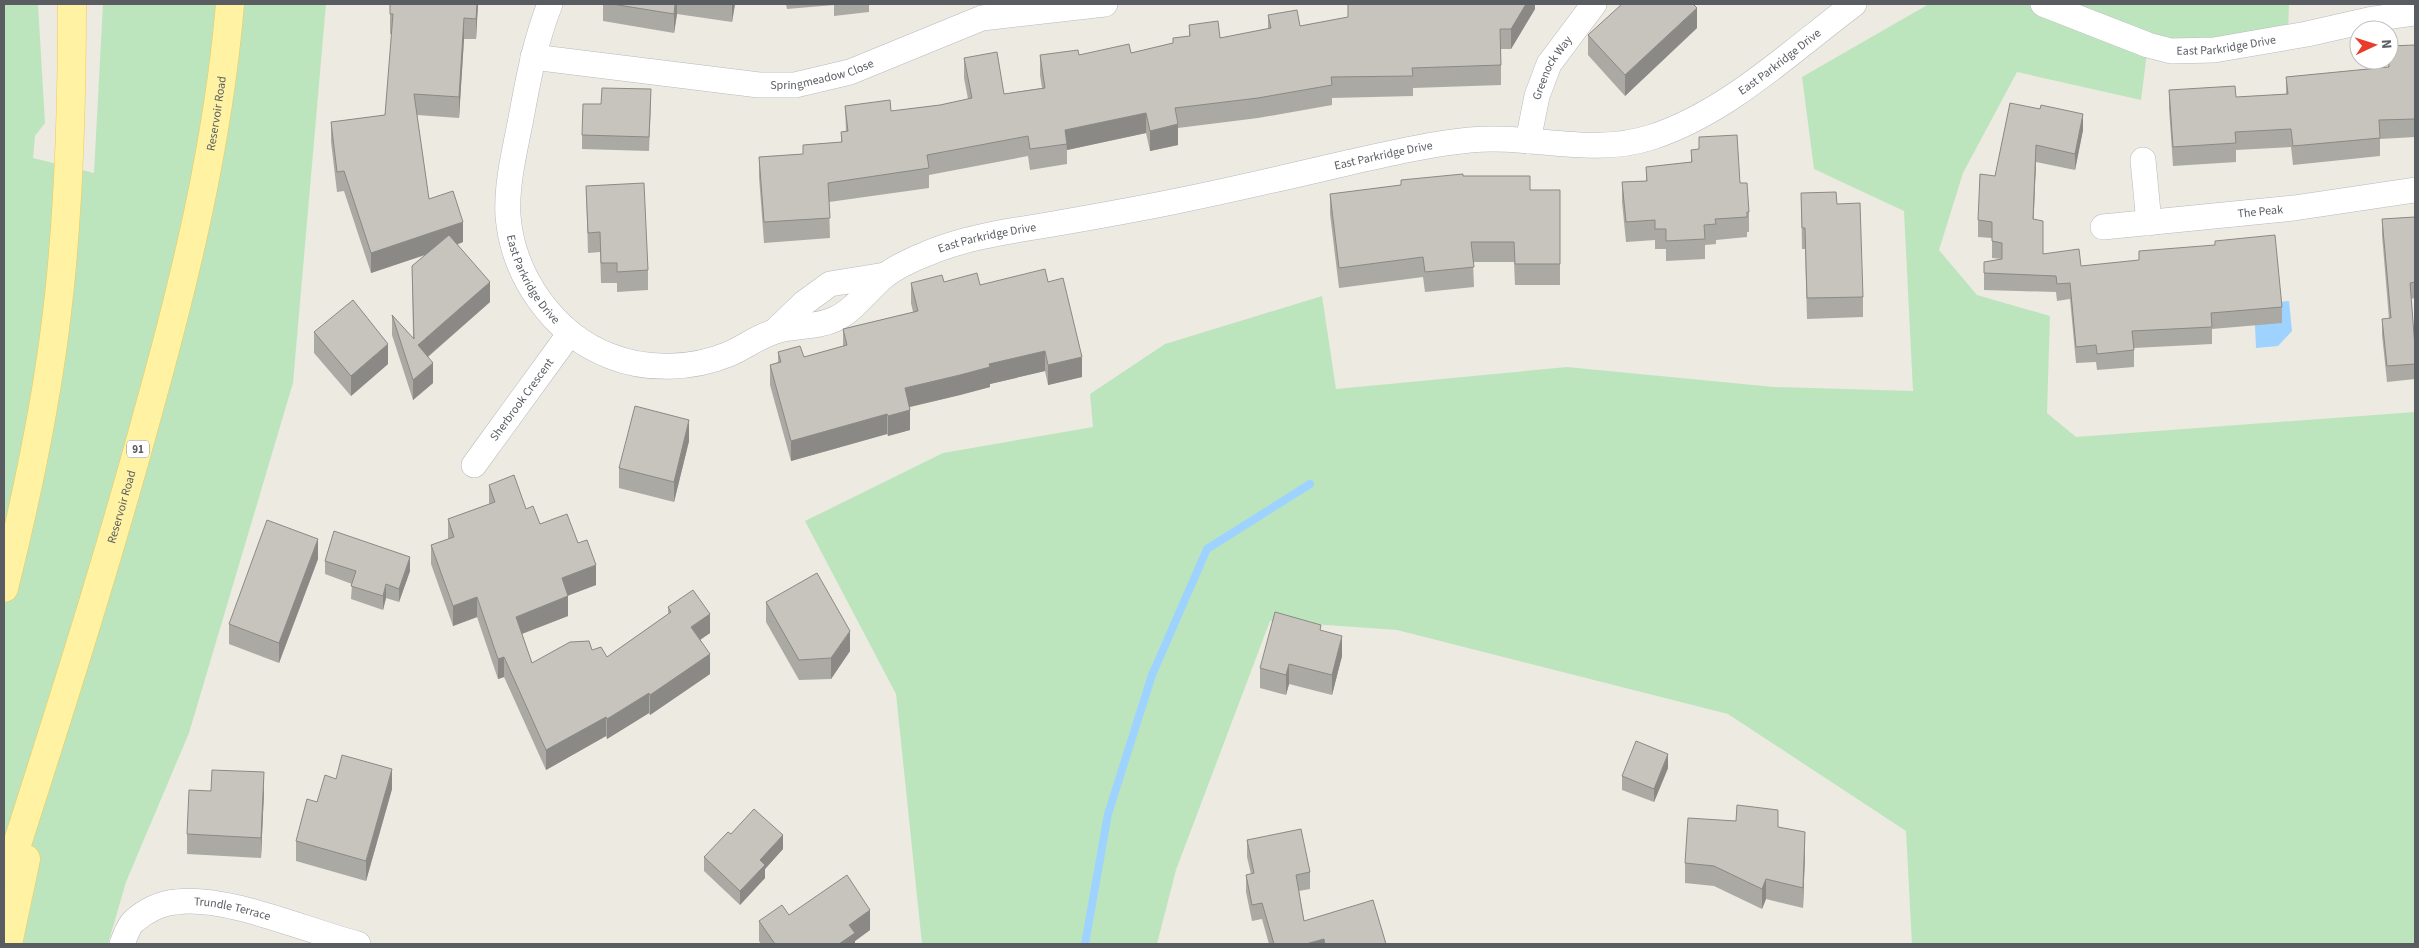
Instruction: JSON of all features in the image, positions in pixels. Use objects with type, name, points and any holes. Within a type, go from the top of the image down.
[{"type":"main road","points":[[4,588],[34,458],[56,319],[70,122],[72,4]]},
{"type":"main road","name":"Reservoir Road","points":[[4,885],[44,762],[121,510],[182,290],[207,177],[220,93],[230,4]]},
{"type":"main road","points":[[8,944],[20,898],[44,762]]},
{"type":"street","name":"East Parkridge Drive","points":[[550,4],[541,27],[533,58],[509,181],[508,214],[512,243],[522,272],[534,293],[570,333],[589,346],[613,358],[640,364],[670,366],[699,364],[729,354],[775,331],[835,320],[849,310],[885,275]]},
{"type":"street","name":"Springmeadow Close","points":[[533,58],[759,85],[795,85],[850,72],[982,18],[1105,4]]},
{"type":"street","name":"Greenock Way","points":[[1528,141],[1537,96],[1549,64],[1594,4]]},
{"type":"street","name":"East Parkridge Drive","points":[[775,331],[804,303],[830,284],[885,275],[929,253],[1003,232],[1187,199],[1436,143],[1482,139],[1528,141],[1569,146],[1616,146],[1650,138],[1687,123],[1730,99],[1854,4]]},
{"type":"street","name":"East Parkridge Drive","points":[[2043,4],[2148,45],[2171,51],[2214,50],[2307,34],[2373,19],[2415,13]]},
{"type":"street","points":[[2143,160],[2149,223]]},
{"type":"street","name":"The Peak","points":[[2103,227],[2294,208],[2415,190]]},
{"type":"street","name":"Sherbrook Crescent","points":[[474,465],[570,333]]},
{"type":"street","name":"Trundle Terrace","points":[[122,944],[133,922],[153,908],[175,902],[201,901],[228,906],[358,944]]},
{"type":"green space","points":[[4,4],[38,4],[45,123],[35,136],[33,158],[94,173],[103,4],[326,4],[293,383],[189,733],[126,882],[108,944],[4,944]]},
{"type":"green space","points":[[1929,4],[2289,4],[2288,37],[2148,45],[2141,100],[2017,72],[1963,173],[1939,250],[1977,295],[2050,316],[2047,413],[2076,437],[2415,412],[2415,944],[1912,944],[1906,831],[1728,714],[1397,630],[1270,621],[1176,870],[1157,944],[922,944],[896,694],[805,521],[943,453],[1093,427],[1090,394],[1165,344],[1322,296],[1336,389],[1567,367],[1774,387],[1913,391],[1904,211],[1814,169],[1802,77]]},
{"type":"water","points":[[2289,301],[2292,331],[2278,346],[2256,348],[2255,325],[2280,302]]},
{"type":"building","points":[[390,4],[477,4],[476,19],[464,18],[459,97],[414,94],[429,199],[453,191],[463,222],[371,253],[344,171],[337,172],[331,122],[385,115],[393,14],[390,14]]},
{"type":"building","points":[[612,4],[675,4],[674,14]]},
{"type":"building","points":[[1348,4],[1526,4],[1511,29],[1500,29],[1501,65],[1412,68],[1413,76],[1331,77],[1332,85],[1258,98],[1175,108],[1178,124],[1150,131],[1146,113],[1065,130],[1067,144],[1030,149],[1028,136],[927,155],[929,168],[828,183],[830,218],[764,222],[759,157],[803,154],[803,145],[842,142],[841,132],[848,131],[845,106],[890,100],[891,111],[940,105],[972,98],[964,58],[997,52],[1004,94],[1045,88],[1040,55],[1078,50],[1079,55],[1129,44],[1131,53],[1173,43],[1173,38],[1190,36],[1189,25],[1218,21],[1220,38],[1271,28],[1268,15],[1297,10],[1300,26],[1348,17]]},
{"type":"building","points":[[1622,4],[1693,4],[1697,8],[1625,75],[1588,35]]},
{"type":"building","points":[[2415,45],[2415,119],[2379,120],[2380,138],[2293,146],[2291,129],[2235,132],[2236,143],[2173,147],[2169,90],[2235,86],[2236,97],[2288,94],[2286,77],[2358,70],[2399,70],[2399,46]]},
{"type":"building","points":[[602,88],[651,89],[649,137],[582,135],[583,104],[601,104]]},
{"type":"building","points":[[2010,103],[2040,109],[2041,105],[2083,114],[2075,154],[2036,145],[2033,219],[2043,221],[2043,254],[2079,249],[2081,266],[2139,260],[2139,251],[2215,245],[2215,241],[2275,235],[2282,307],[2211,313],[2212,327],[2132,331],[2134,350],[2097,354],[2096,345],[2076,347],[2070,283],[2057,284],[2056,276],[1984,273],[1984,262],[2002,259],[2002,243],[1992,241],[1992,222],[1978,220],[1980,174],[1995,176]]},
{"type":"building","points":[[1737,135],[1740,183],[1747,183],[1749,212],[1747,212],[1747,217],[1715,219],[1716,224],[1704,225],[1705,239],[1666,241],[1666,229],[1655,229],[1655,220],[1626,222],[1622,182],[1647,181],[1646,167],[1692,162],[1691,150],[1699,149],[1699,137]]},
{"type":"building","points":[[1463,174],[1463,176],[1530,176],[1530,190],[1560,190],[1560,264],[1515,264],[1514,242],[1471,242],[1474,267],[1425,272],[1423,257],[1339,268],[1330,194],[1401,185],[1401,180]]},
{"type":"building","points":[[644,183],[648,270],[617,272],[617,263],[601,263],[600,232],[588,233],[586,186]]},
{"type":"building","points":[[1836,192],[1837,204],[1860,203],[1863,297],[1807,298],[1805,228],[1802,228],[1801,193]]},
{"type":"building","points":[[2415,217],[2415,282],[2410,283],[2415,364],[2387,366],[2382,319],[2391,318],[2382,219]]},
{"type":"building","points":[[449,235],[490,282],[418,345],[433,363],[413,380],[392,315],[414,339],[412,266]]},
{"type":"building","points":[[1045,269],[1048,282],[1063,278],[1082,357],[1048,365],[1045,351],[989,364],[990,367],[905,388],[910,410],[888,416],[887,414],[791,441],[770,365],[781,362],[778,352],[800,346],[804,357],[847,345],[843,329],[918,311],[911,283],[942,275],[944,282],[977,273],[980,285]]},
{"type":"building","points":[[353,300],[388,344],[351,376],[314,332]]},
{"type":"building","points":[[635,406],[689,420],[674,482],[619,468]]},
{"type":"building","points":[[514,475],[526,509],[533,506],[540,524],[567,514],[578,543],[587,540],[596,565],[562,578],[568,596],[516,617],[532,663],[570,642],[589,641],[592,650],[601,647],[607,657],[671,612],[668,607],[693,590],[710,614],[691,627],[710,654],[650,695],[649,693],[607,719],[606,717],[546,750],[504,657],[498,659],[477,597],[453,606],[431,545],[454,537],[448,519],[495,502],[489,485]]},
{"type":"building","points":[[267,520],[318,539],[279,643],[229,624]]},
{"type":"building","points":[[334,531],[410,557],[399,589],[386,584],[383,596],[351,586],[356,571],[325,561]]},
{"type":"building","points":[[817,573],[850,631],[831,658],[799,660],[766,602]]},
{"type":"building","points":[[1275,612],[1321,625],[1320,630],[1342,636],[1332,675],[1289,664],[1286,675],[1260,668]]},
{"type":"building","points":[[1636,741],[1668,754],[1654,789],[1622,776]]},
{"type":"building","points":[[342,755],[392,769],[366,861],[296,841],[307,799],[317,802],[325,775],[336,779]]},
{"type":"building","points":[[212,770],[264,772],[261,838],[187,834],[189,790],[211,791]]},
{"type":"building","points":[[1737,805],[1778,810],[1778,827],[1805,832],[1803,888],[1766,879],[1762,889],[1714,866],[1685,863],[1688,818],[1736,821]]},
{"type":"building","points":[[754,809],[783,835],[760,860],[765,865],[740,891],[704,857],[728,832],[731,834]]},
{"type":"building","points":[[1301,829],[1310,872],[1296,875],[1304,921],[1373,900],[1386,944],[1325,944],[1324,939],[1306,944],[1274,944],[1262,903],[1252,905],[1246,875],[1254,873],[1247,840]]},
{"type":"building","points":[[847,875],[870,910],[849,925],[855,933],[839,944],[775,944],[759,921],[782,905],[789,915]]},
{"type":"waterway","points":[[1085,944],[1108,814],[1152,675],[1207,549],[1310,484]]}]
